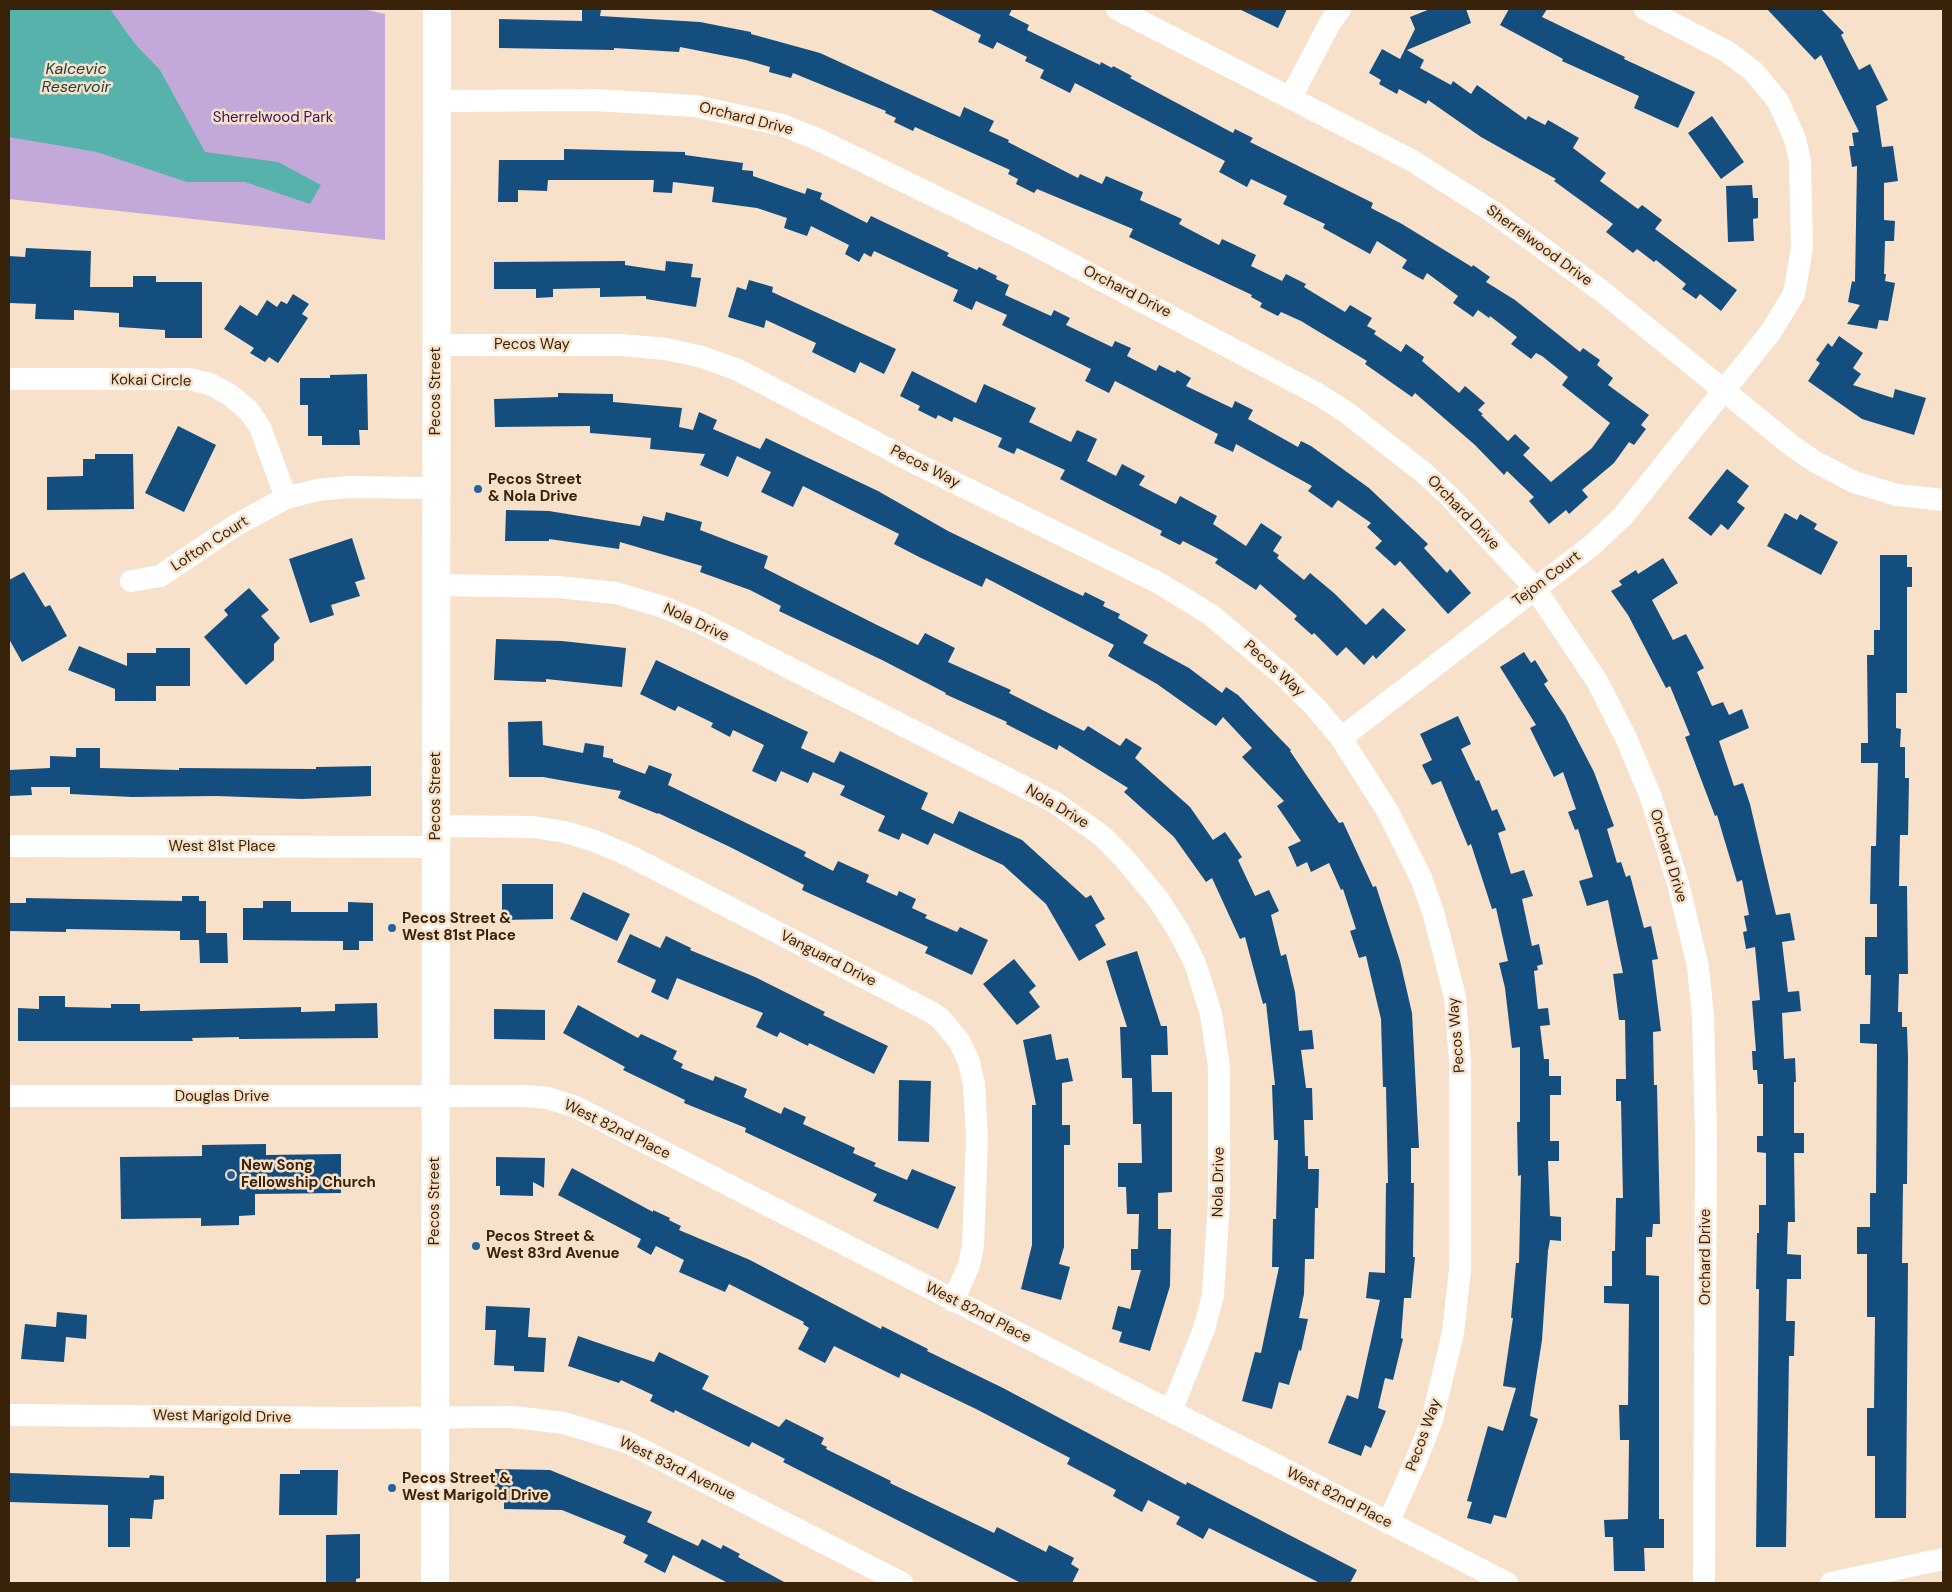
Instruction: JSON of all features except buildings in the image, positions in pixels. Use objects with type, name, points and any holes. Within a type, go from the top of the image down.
[{"type":"main road","name":"Pecos Street","points":[[435,1583],[436,9]]},
{"type":"street","name":"Sherrelwood Drive","points":[[1117,9],[1411,160],[1490,210],[1596,287],[1792,446],[1838,474],[1897,495],[1943,500]]},
{"type":"street","points":[[1291,97],[1330,23],[1340,9]]},
{"type":"street","name":"Tejon Court","points":[[1341,738],[1534,587],[1591,546],[1623,516],[1770,333],[1794,294],[1802,248],[1800,161],[1795,139],[1778,101],[1754,72],[1728,52],[1645,9]]},
{"type":"street","name":"Orchard Drive","points":[[436,101],[596,100],[695,106],[782,125],[818,139],[1033,244],[1316,393],[1346,412],[1424,473],[1449,496],[1534,587],[1597,681],[1626,738],[1650,795],[1678,882],[1698,967],[1702,1017],[1706,1134],[1704,1583]]},
{"type":"street","name":"Pecos Way","points":[[436,345],[621,346],[666,349],[702,357],[738,370],[919,464],[1167,587],[1211,615],[1283,675],[1318,709],[1341,738],[1388,812],[1421,878],[1434,915],[1455,997],[1460,1062],[1460,1270],[1453,1333],[1432,1420],[1388,1523]]},
{"type":"street","name":"Kokai Circle","points":[[9,379],[189,380],[210,384],[230,395],[248,410],[260,427],[286,498]]},
{"type":"street","points":[[286,498],[318,490],[348,487],[436,488]]},
{"type":"street","name":"Lofton Court","points":[[131,581],[160,576],[236,526],[286,498]]},
{"type":"street","name":"Nola Drive","points":[[436,585],[567,588],[616,593],[663,607],[701,623],[1054,802],[1101,835],[1124,858],[1158,899],[1178,930],[1195,963],[1211,1014],[1219,1067],[1219,1201],[1213,1295],[1204,1329],[1171,1411]]},
{"type":"street","name":"Vanguard Drive","points":[[436,836],[533,827],[565,832],[595,842],[630,856],[931,1012],[941,1019],[959,1041],[969,1062],[974,1084],[977,1138],[973,1246],[969,1265],[954,1301]]},
{"type":"street","name":"West 81st Place","points":[[9,846],[436,836]]},
{"type":"street","name":"Douglas Drive","points":[[9,1096],[435,1097]]},
{"type":"street","name":"West 82nd Place","points":[[435,1097],[526,1096],[548,1098],[576,1107],[1388,1523],[1472,1576],[1507,1583]]},
{"type":"street","name":"West Marigold Drive","points":[[9,1415],[435,1418]]},
{"type":"street","name":"West 83rd Avenue","points":[[435,1418],[532,1418],[598,1432],[629,1443],[902,1583]]},
{"type":"street","points":[[1831,1583],[1943,1559]]},
{"type":"green space","name":"Sherrelwood Park","points":[[9,9],[363,9],[385,14],[385,240],[9,199]]},
{"type":"water","name":"Kalcevic Reservoir","points":[[9,9],[110,9],[135,44],[160,70],[205,152],[278,162],[321,185],[310,204],[245,182],[187,182],[97,152],[9,137]]},
{"type":"place","name":"Pecos Street & Nola Drive","points":[[478,489]]},
{"type":"place","name":"Pecos Street & West 81st Place","points":[[392,928]]},
{"type":"place","name":"New Song Fellowship Church","points":[[231,1175]]},
{"type":"place","name":"Pecos Street & West 83rd Avenue","points":[[476,1246]]},
{"type":"place","name":"Pecos Street & West Marigold Drive","points":[[392,1488]]}]
